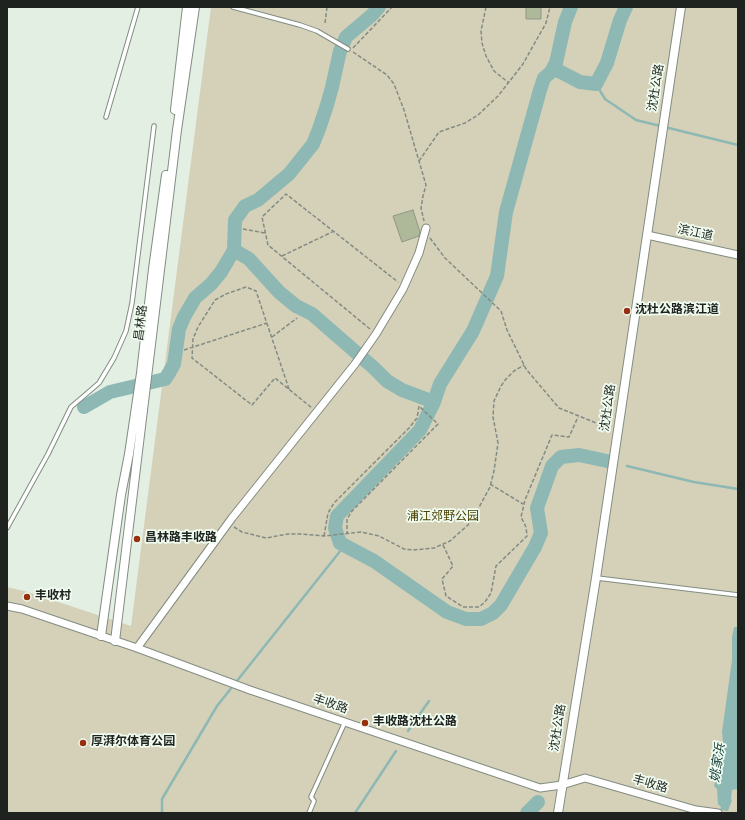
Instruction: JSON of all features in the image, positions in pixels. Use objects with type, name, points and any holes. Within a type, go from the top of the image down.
[{"type":"street","name":"昌林路","points":[[144,372],[153,269],[172,129],[186,7]]},
{"type":"street","name":"昌林路","points":[[115,641],[144,372],[195,7]]},
{"type":"street","name":"沈杜公路","points":[[558,813],[596,578],[681,7]]},
{"type":"street","points":[[136,648],[229,523],[355,364],[376,334],[404,286],[419,253],[426,228]]},
{"type":"street","name":"滨江道","points":[[647,235],[738,254]]},
{"type":"street","name":"昌林路","points":[[101,636],[121,495],[141,396]]},
{"type":"street","name":"丰收路","points":[[7,606],[22,609],[136,648],[234,684],[540,788],[562,785],[585,778],[696,810],[716,813]]},
{"type":"lane","points":[[106,116],[138,7]]},
{"type":"lane","points":[[233,7],[300,25],[338,43],[349,50]]},
{"type":"lane","points":[[7,528],[48,454],[71,407],[99,383],[114,358],[126,331],[132,302],[154,126]]},
{"type":"lane","points":[[596,578],[738,595]]},
{"type":"lane","points":[[308,813],[314,801],[311,797],[345,722]]},
{"type":"path","points":[[325,23],[327,7]]},
{"type":"path","points":[[392,7],[349,50],[387,75],[394,84],[404,110],[426,185],[422,196],[421,208],[426,228],[432,242],[445,258],[501,311],[524,365],[559,408],[578,417],[601,425]]},
{"type":"path","points":[[486,7],[481,31],[482,43],[486,56],[494,71],[509,83]]},
{"type":"path","points":[[419,161],[439,132],[459,125],[478,115],[490,105],[509,83],[523,64],[546,23],[550,7]]},
{"type":"path","points":[[376,334],[268,245],[262,216],[286,194],[404,286]]},
{"type":"path","points":[[243,229],[266,233]]},
{"type":"path","points":[[282,256],[334,232]]},
{"type":"path","points":[[289,390],[256,291],[246,287],[226,294],[215,300],[198,327],[193,339],[192,358],[252,405],[275,378],[289,390],[316,412]]},
{"type":"path","points":[[272,337],[297,318]]},
{"type":"path","points":[[184,350],[267,323]]},
{"type":"path","points":[[229,523],[242,532],[266,538],[288,534],[324,536],[361,532],[379,536],[404,549],[422,550],[443,545],[459,534],[468,525],[477,511],[490,484],[494,471],[498,443],[493,417],[494,401],[500,386],[514,371],[524,365]]},
{"type":"path","points":[[324,536],[328,514],[334,503],[409,428],[417,418],[419,406],[438,424],[352,511],[347,519],[347,533]]},
{"type":"path","points":[[443,545],[453,566],[442,579],[446,596],[463,607],[480,607],[491,593],[496,566],[527,536],[526,527],[521,517],[524,504],[552,435],[569,437],[578,417]]},
{"type":"path","points":[[490,484],[524,504]]},
{"type":"green space","name":"浦江郊野公园","points":[[211,7],[738,7],[738,813],[7,813],[7,587],[28,592],[131,626]]},
{"type":"water","name":"姚家浜","points":[[734,627],[738,627],[738,789],[732,790],[732,800],[728,811],[720,810],[721,807],[718,804],[717,789],[714,786],[718,754],[721,750],[721,744],[723,743],[722,732],[732,660],[732,637]]},
{"type":"building","points":[[526,7],[541,7],[541,19],[526,19]]},
{"type":"building","points":[[413,210],[420,232],[419,236],[402,242],[393,216]]},
{"type":"waterway","points":[[84,407],[110,392],[165,379],[174,364],[179,329],[184,317],[195,298],[211,284],[221,272],[234,250],[235,220],[245,206],[258,200],[289,174],[313,144],[327,105],[340,51],[346,37],[372,15],[379,7]]},
{"type":"waterway","points":[[571,7],[565,22],[556,63],[551,72],[544,78],[540,90],[506,212],[497,276],[473,331],[440,384],[434,402],[420,430],[337,516],[335,528],[340,543],[374,561],[447,612],[466,619],[481,619],[493,613],[501,605],[535,547],[541,533],[537,508],[552,466],[561,457],[579,455],[607,461]]},
{"type":"waterway","points":[[553,68],[580,82],[596,84],[607,63],[620,20],[626,7]]},
{"type":"waterway","points":[[596,84],[605,99],[636,120],[738,145]]},
{"type":"waterway","points":[[234,250],[249,259],[279,292],[296,306],[312,314],[387,381],[402,390],[434,402]]},
{"type":"waterway","points":[[627,466],[694,482],[738,489]]},
{"type":"waterway","points":[[162,813],[162,799],[217,706],[345,545]]},
{"type":"waterway","points":[[408,731],[429,701]]},
{"type":"waterway","points":[[355,813],[396,751]]},
{"type":"waterway","points":[[527,813],[538,802]]},
{"type":"place","name":"沈杜公路滨江道","points":[[627,311]]},
{"type":"place","name":"昌林路丰收路","points":[[137,539]]},
{"type":"place","name":"丰收村","points":[[27,597]]},
{"type":"place","name":"丰收路沈杜公路","points":[[365,723]]},
{"type":"place","name":"厚湃尔体育公园","points":[[83,743]]}]
